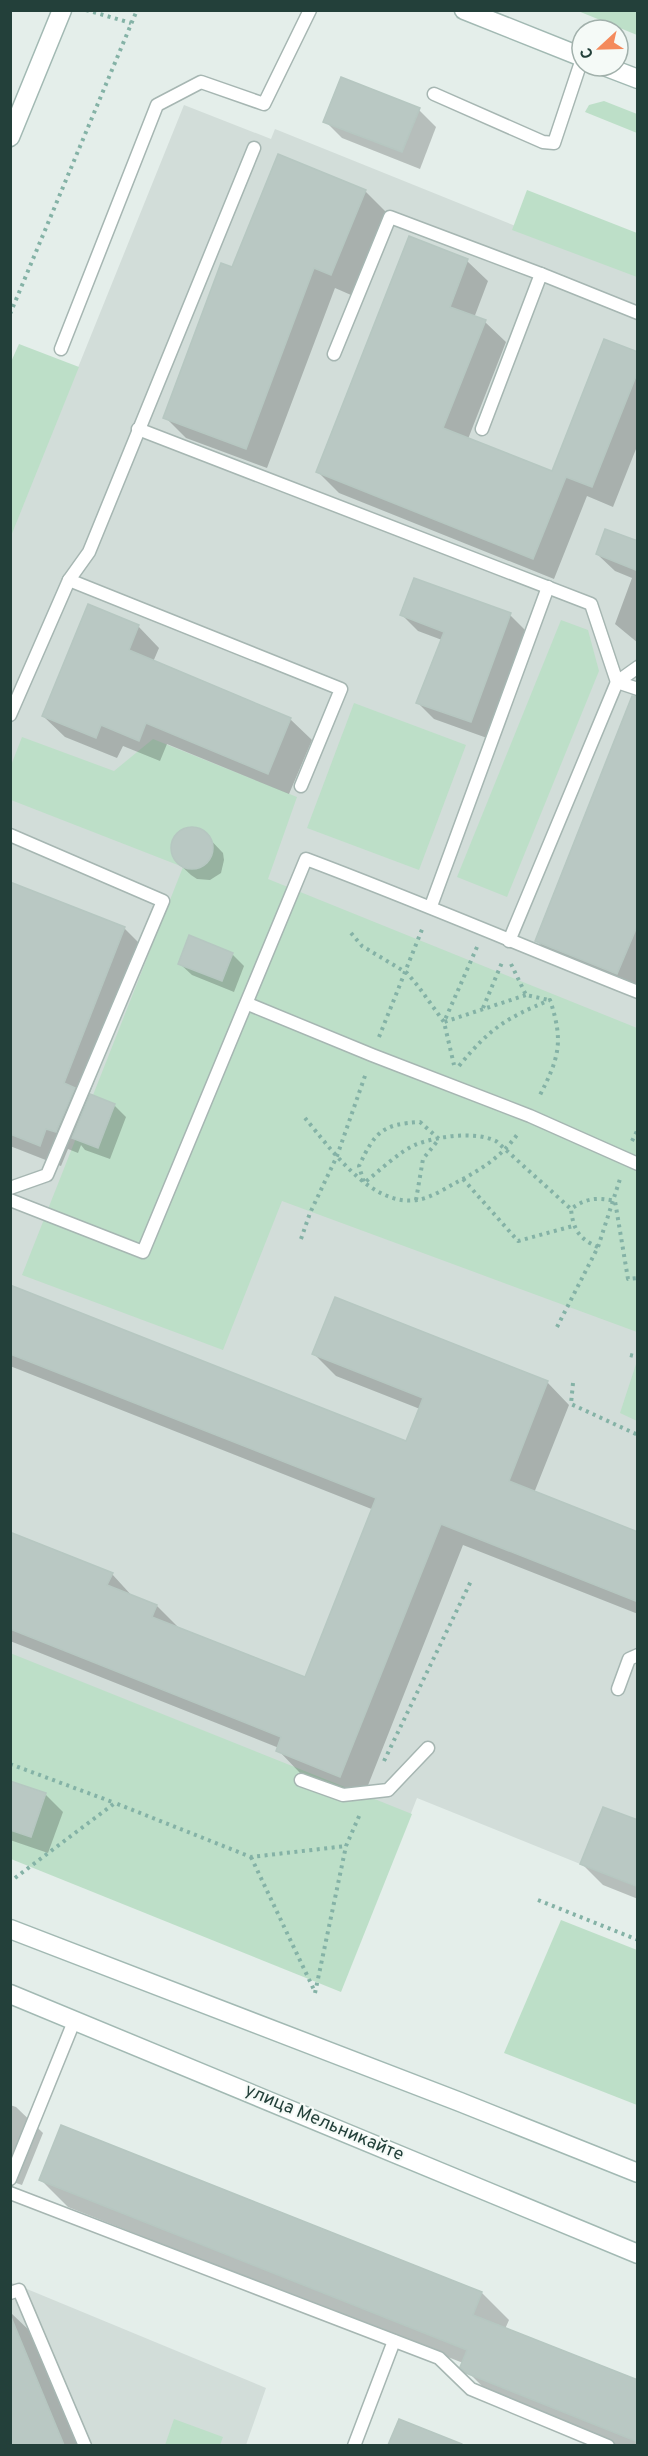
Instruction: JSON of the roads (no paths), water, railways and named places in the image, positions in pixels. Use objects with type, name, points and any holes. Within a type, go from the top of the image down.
[{"type":"main road","points":[[10,137],[62,10]]},
{"type":"main road","points":[[464,10],[570,53]]},
{"type":"main road","points":[[10,1929],[638,2173]]},
{"type":"main road","name":"улица Мельникайте","points":[[10,1994],[638,2254]]},
{"type":"lane","points":[[61,349],[157,105],[201,82],[264,104],[310,10]]},
{"type":"lane","points":[[434,94],[543,142],[554,142],[575,78]]},
{"type":"lane","points":[[10,715],[69,580],[89,552],[254,148]]},
{"type":"lane","points":[[334,354],[390,217],[638,313]]},
{"type":"lane","points":[[482,429],[541,274]]},
{"type":"lane","points":[[138,429],[591,604],[617,682]]},
{"type":"lane","points":[[69,580],[341,689],[301,786]]},
{"type":"lane","points":[[431,906],[548,587]]},
{"type":"lane","points":[[509,941],[617,682],[638,667]]},
{"type":"lane","points":[[617,682],[638,689]]},
{"type":"lane","points":[[10,835],[163,901],[47,1175],[10,1188]]},
{"type":"lane","points":[[10,1200],[143,1252],[306,860],[431,906],[509,941],[638,992]]},
{"type":"lane","points":[[248,1004],[382,1060],[530,1116],[638,1164]]},
{"type":"lane","points":[[618,1689],[629,1659],[638,1655]]},
{"type":"lane","points":[[301,1780],[343,1795],[388,1790],[428,1748]]},
{"type":"lane","points":[[10,2179],[75,2019]]},
{"type":"lane","points":[[10,2193],[439,2358],[471,2390],[608,2445]]},
{"type":"lane","points":[[10,2294],[19,2290],[85,2445]]},
{"type":"lane","points":[[354,2445],[394,2341]]}]
